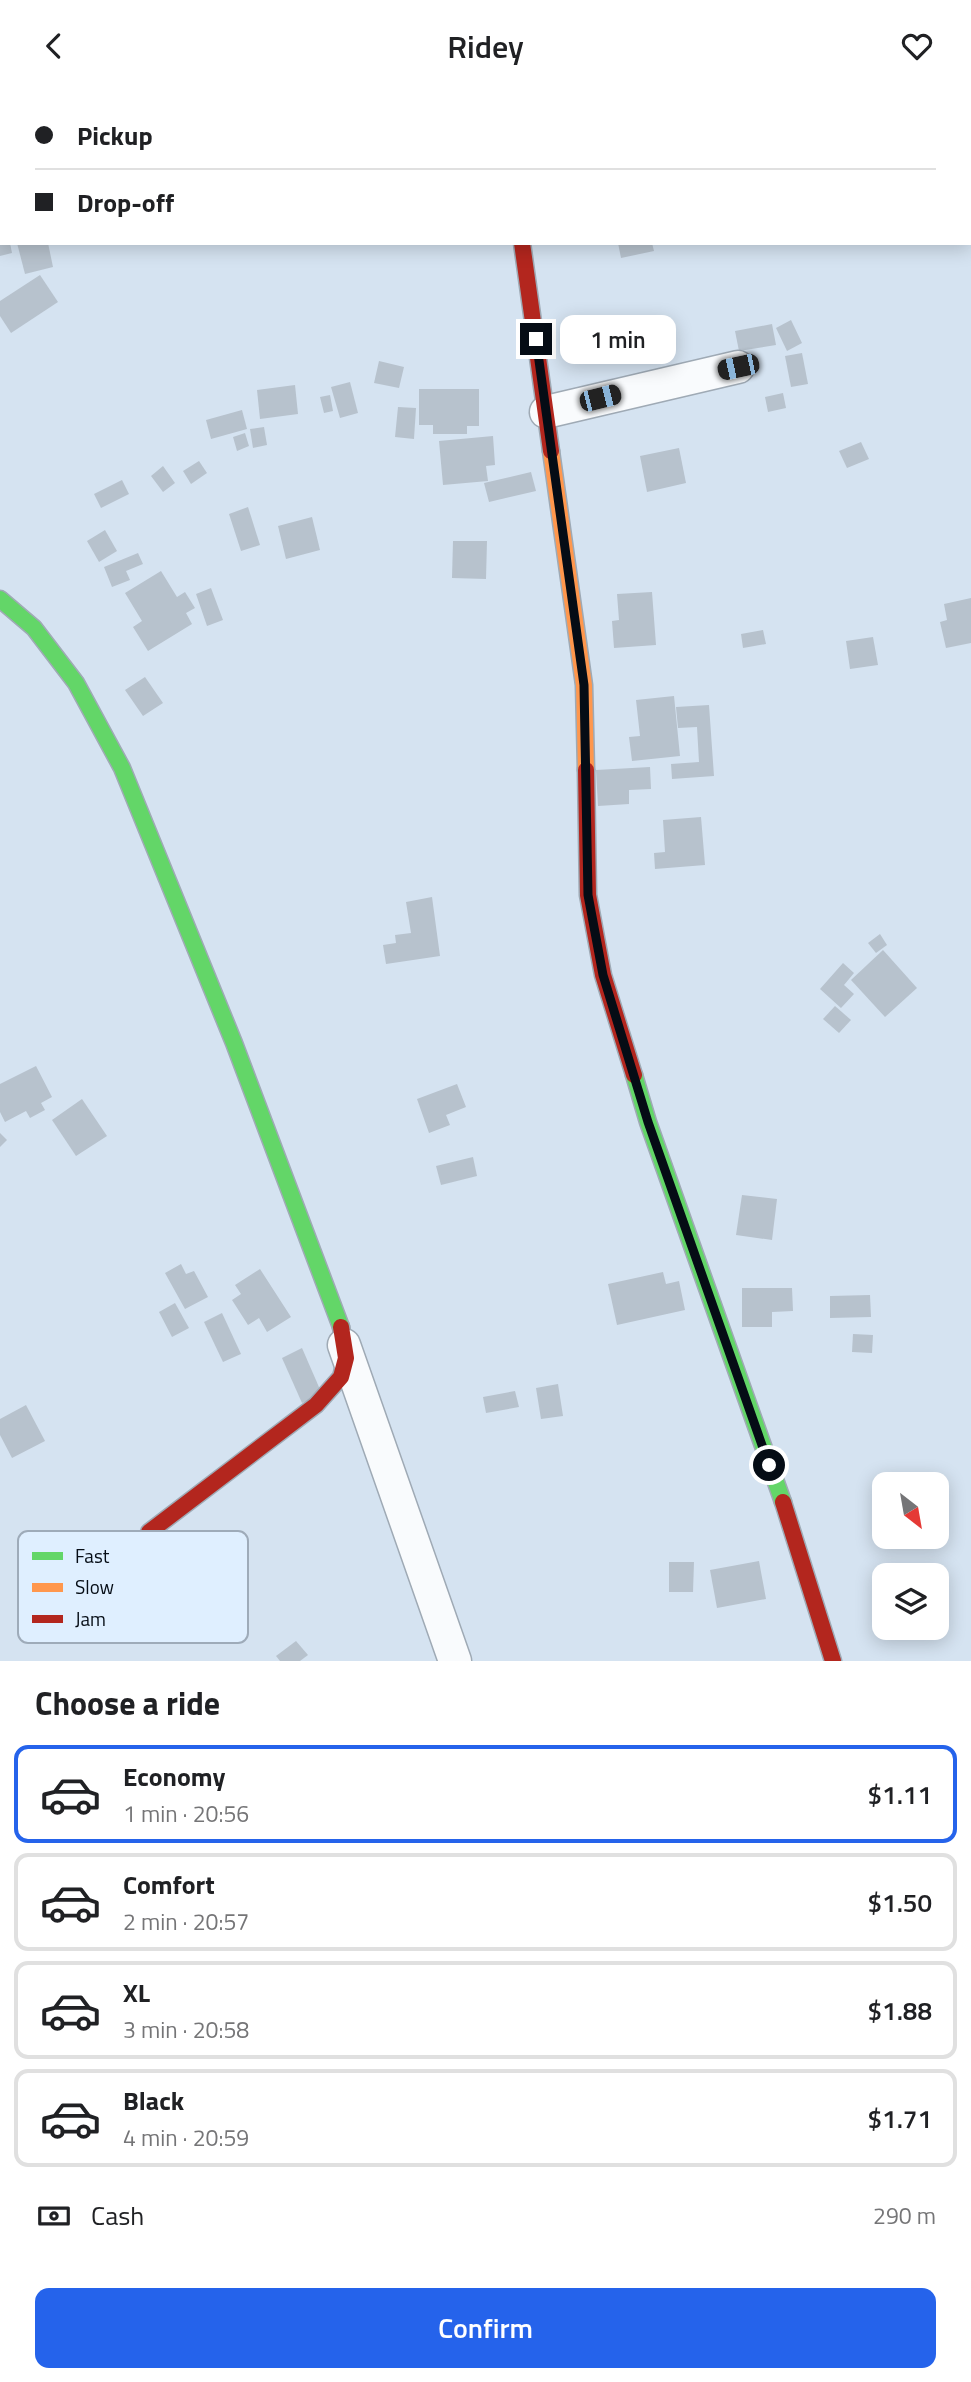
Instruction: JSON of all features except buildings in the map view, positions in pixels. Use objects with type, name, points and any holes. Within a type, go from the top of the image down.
[{"type":"street","points":[[522,245],[584,685],[588,895],[603,975],[648,1122],[787,1513],[833,1661]]},
{"type":"street","points":[[546,412],[738,367]]},
{"type":"street","points":[[0,599],[34,628],[76,683],[122,768],[234,1042],[341,1327],[344,1345],[346,1358],[341,1377],[316,1405],[150,1531]]},
{"type":"street","points":[[344,1345],[455,1661]]},
{"type":"traffic: fast","points":[[0,599],[34,628],[76,683],[122,768],[234,1043],[341,1327]]},
{"type":"traffic: fast","points":[[634,1075],[648,1122],[783,1502]]},
{"type":"traffic: slow","points":[[551,451],[584,685],[586,770]]},
{"type":"traffic: jam","points":[[522,245],[551,451]]},
{"type":"traffic: jam","points":[[586,770],[588,895],[603,975],[634,1075]]},
{"type":"traffic: jam","points":[[150,1531],[316,1405],[341,1377],[346,1358],[341,1327]]},
{"type":"traffic: jam","points":[[783,1502],[833,1661]]},
{"type":"route","points":[[536,339],[584,685],[588,895],[603,975],[648,1122],[769,1465]]}]
